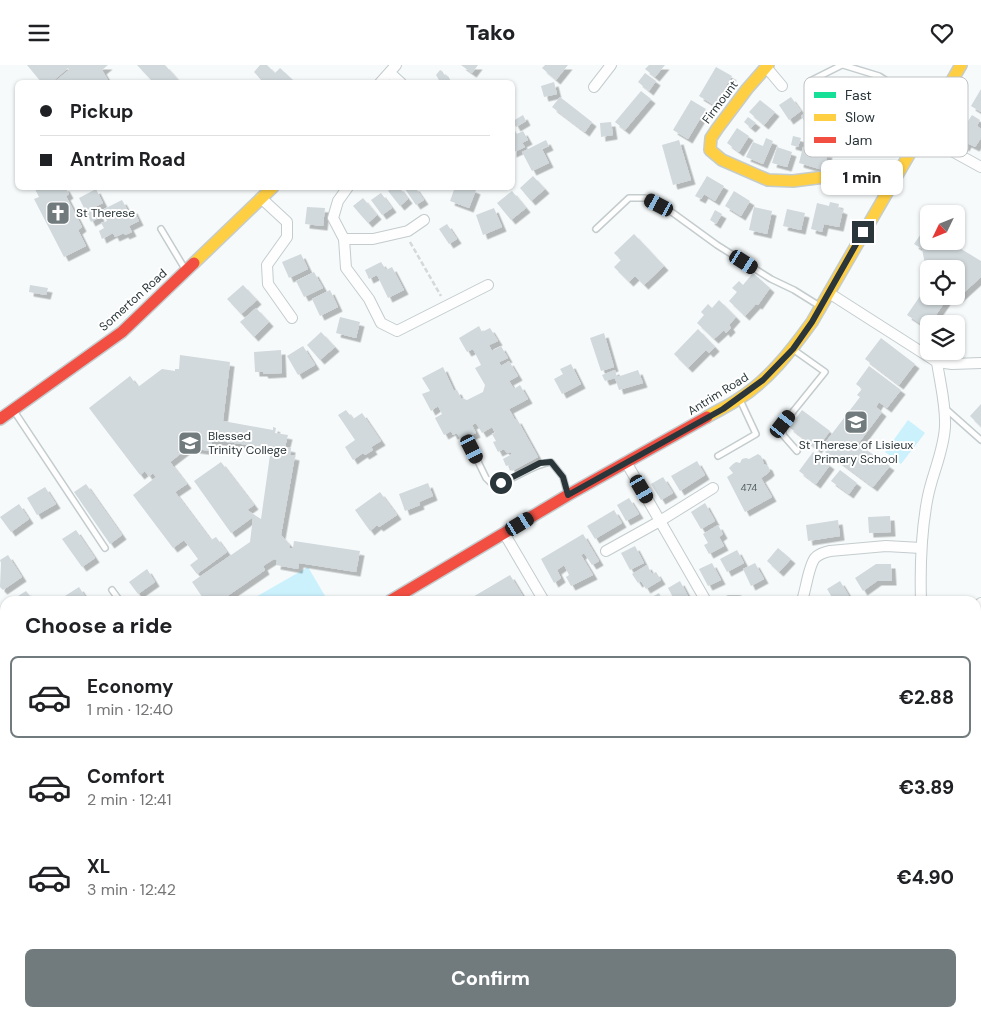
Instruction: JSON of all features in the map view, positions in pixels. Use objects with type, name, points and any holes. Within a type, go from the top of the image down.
[{"type":"main road","name":"Antrim Road","points":[[954,77],[961,65]]},
{"type":"main road","name":"Firmount","points":[[767,66],[747,89],[711,138],[710,150],[714,155],[768,180],[793,181],[848,174],[859,177],[888,191]]},
{"type":"main road","name":"Antrim Road","points":[[409,596],[504,533],[739,399],[776,369],[793,349],[829,293],[907,157]]},
{"type":"main road","name":"Somerton Road","points":[[0,419],[122,332],[270,190]]},
{"type":"street","points":[[594,87],[612,65]]},
{"type":"street","name":"Firmount","points":[[767,66],[782,86]]},
{"type":"street","points":[[383,80],[393,69],[399,80]]},
{"type":"street","points":[[963,157],[981,167]]},
{"type":"street","points":[[346,190],[338,201],[333,218],[344,239],[346,268],[369,299],[381,323],[397,331],[488,285]]},
{"type":"street","points":[[262,198],[287,222],[288,237],[267,265],[268,284],[292,318]]},
{"type":"street","points":[[344,239],[373,239],[404,232],[424,220]]},
{"type":"street","points":[[829,293],[937,361],[952,364],[981,363]]},
{"type":"street","points":[[921,596],[921,548],[927,500],[944,438],[945,409],[937,361]]},
{"type":"street","points":[[626,462],[703,596]]},
{"type":"street","points":[[606,551],[660,521],[713,488]]},
{"type":"street","points":[[504,533],[541,596]]},
{"type":"street","points":[[803,596],[812,563],[822,553],[886,546],[921,548]]},
{"type":"lane","points":[[818,77],[843,65],[881,77]]},
{"type":"lane","points":[[596,229],[629,198],[645,198],[673,213],[717,245],[771,279],[794,290],[820,307]]},
{"type":"lane","points":[[162,229],[186,270]]},
{"type":"lane","points":[[793,349],[825,372],[783,424],[783,435],[797,451]]},
{"type":"lane","points":[[718,456],[756,434],[739,399]]},
{"type":"lane","points":[[13,409],[105,548]]},
{"type":"lane","points":[[945,409],[981,440]]},
{"type":"lane","points":[[472,449],[486,478],[492,485],[501,483],[540,463],[551,462],[563,477],[568,495]]},
{"type":"lane","points":[[112,590],[116,596]]},
{"type":"path","points":[[404,232],[446,306]]},
{"type":"shaded area","points":[[908,420],[925,433],[901,464],[885,452]]},
{"type":"shaded area","points":[[308,567],[325,596],[258,596]]},
{"type":"building","points":[[27,65],[108,65],[102,70],[108,80],[57,80],[69,70],[68,68],[54,80],[40,80]]},
{"type":"building","points":[[137,65],[165,65],[178,80],[151,80]]},
{"type":"building","points":[[260,65],[267,65],[275,73],[280,68],[293,80],[261,80],[254,72]]},
{"type":"building","points":[[461,65],[478,65],[472,73]]},
{"type":"building","points":[[545,65],[568,65],[556,80],[542,68]]},
{"type":"building","points":[[649,65],[665,65],[655,77],[645,69]]},
{"type":"building","points":[[716,67],[732,76],[714,105],[699,96]]},
{"type":"building","points":[[440,70],[450,80],[439,80],[436,75]]},
{"type":"building","points":[[645,73],[656,81],[649,91],[638,82]]},
{"type":"building","points":[[554,82],[557,94],[544,97],[541,86]]},
{"type":"building","points":[[981,89],[981,112],[971,106]]},
{"type":"building","points":[[641,91],[651,99],[625,130],[615,122]]},
{"type":"building","points":[[560,97],[592,122],[585,132],[552,107]]},
{"type":"building","points":[[791,97],[801,111],[789,120],[779,105]]},
{"type":"building","points":[[691,100],[706,109],[688,139],[673,130]]},
{"type":"building","points":[[760,100],[775,112],[764,125],[749,112]]},
{"type":"building","points":[[523,115],[526,121],[516,127],[515,120]]},
{"type":"building","points":[[972,115],[980,120],[977,126],[981,129],[981,138],[975,147],[968,144],[968,121]]},
{"type":"building","points":[[748,117],[756,123],[751,128],[744,122]]},
{"type":"building","points":[[611,122],[613,135],[601,137],[600,123]]},
{"type":"building","points":[[737,128],[749,136],[739,152],[727,143]]},
{"type":"building","points":[[515,131],[517,134],[523,131],[528,140],[522,143],[525,147],[515,152]]},
{"type":"building","points":[[793,136],[801,138],[798,147],[791,145]]},
{"type":"building","points":[[766,138],[773,141],[763,164],[746,157],[753,142],[763,146]]},
{"type":"building","points":[[546,140],[549,146],[542,149],[549,163],[532,171],[522,152]]},
{"type":"building","points":[[679,140],[691,180],[673,185],[662,145]]},
{"type":"building","points":[[777,147],[792,152],[787,167],[772,163]]},
{"type":"building","points":[[803,147],[804,157],[827,157],[823,170],[799,163]]},
{"type":"building","points":[[533,176],[545,189],[531,201],[520,188]]},
{"type":"building","points":[[707,176],[724,186],[715,201],[704,194],[701,199],[695,196]]},
{"type":"building","name":"St Therese","points":[[36,190],[67,190],[69,194],[66,196],[82,227],[78,230],[86,246],[64,257],[34,199],[39,197]]},
{"type":"building","points":[[96,190],[103,203],[95,207],[100,217],[91,222],[79,198]]},
{"type":"building","points":[[401,190],[408,199],[400,206],[388,191]]},
{"type":"building","points":[[406,190],[417,190],[424,200],[416,205]]},
{"type":"building","points":[[454,190],[476,190],[469,208],[450,201]]},
{"type":"building","points":[[512,191],[526,208],[511,220],[497,203]]},
{"type":"building","points":[[734,191],[750,201],[741,216],[725,206]]},
{"type":"building","points":[[381,193],[392,208],[382,215],[371,200]]},
{"type":"building","points":[[363,198],[377,215],[368,223],[353,206]]},
{"type":"building","points":[[122,200],[128,211],[133,209],[139,221],[129,226],[132,232],[115,237],[113,233],[102,239],[99,231],[104,228],[101,223],[107,221],[102,210]]},
{"type":"building","points":[[830,202],[839,204],[838,208],[843,210],[839,227],[824,224],[822,232],[811,229],[817,203],[829,206]]},
{"type":"building","points":[[307,207],[325,208],[323,226],[305,224]]},
{"type":"building","points":[[754,207],[772,211],[767,234],[749,230]]},
{"type":"building","points":[[494,208],[502,227],[483,235],[476,215]]},
{"type":"building","points":[[787,209],[805,213],[801,230],[783,226]]},
{"type":"building","points":[[715,210],[722,214],[716,224],[710,220]]},
{"type":"building","points":[[447,224],[457,239],[449,244],[439,229]]},
{"type":"building","points":[[634,234],[664,266],[644,285],[635,276],[629,282],[614,267],[621,260],[614,253]]},
{"type":"building","points":[[920,235],[920,248],[914,244]]},
{"type":"building","points":[[922,250],[963,250],[981,261],[981,277],[965,292],[965,260],[924,260]]},
{"type":"building","points":[[301,254],[308,269],[289,278],[282,262]]},
{"type":"building","points":[[381,262],[386,270],[392,267],[404,290],[388,298],[377,275],[369,279],[365,270]]},
{"type":"building","points":[[314,272],[323,288],[304,297],[296,281]]},
{"type":"building","points":[[753,273],[770,288],[758,305],[756,304],[745,316],[729,301],[737,292],[732,288],[739,281],[743,285]]},
{"type":"building","points":[[30,285],[48,288],[46,295],[29,292]]},
{"type":"building","points":[[243,285],[257,300],[241,314],[227,299]]},
{"type":"building","points":[[330,290],[338,307],[320,316],[312,299]]},
{"type":"building","points":[[920,296],[920,305],[943,305],[936,315],[920,315],[920,323],[907,315]]},
{"type":"building","points":[[719,300],[736,317],[729,325],[731,328],[726,333],[724,330],[714,339],[697,323],[704,315],[701,312],[708,304],[712,308]]},
{"type":"building","points":[[256,308],[269,322],[254,337],[240,322]]},
{"type":"building","points":[[340,317],[360,322],[356,338],[336,333]]},
{"type":"building","points":[[479,326],[482,332],[490,328],[498,341],[489,345],[492,351],[501,346],[508,358],[499,362],[501,366],[509,361],[518,376],[509,381],[514,389],[520,385],[528,399],[509,409],[515,420],[517,419],[538,457],[512,471],[509,465],[506,466],[503,459],[512,454],[510,452],[507,453],[504,449],[498,452],[493,442],[496,441],[492,434],[495,433],[492,427],[482,433],[476,423],[472,425],[476,433],[461,440],[457,433],[453,435],[451,431],[444,435],[435,418],[442,414],[438,406],[431,411],[422,394],[430,391],[422,378],[443,367],[454,391],[457,390],[461,398],[467,400],[483,392],[485,385],[475,368],[481,365],[473,349],[467,352],[459,338]]},
{"type":"building","points":[[698,329],[715,347],[709,353],[706,350],[688,368],[674,354]]},
{"type":"building","points":[[321,332],[335,347],[320,360],[307,345]]},
{"type":"building","points":[[604,333],[614,367],[601,371],[590,338]]},
{"type":"building","points":[[881,338],[915,364],[899,385],[865,359]]},
{"type":"building","points":[[303,346],[315,365],[298,375],[287,356]]},
{"type":"building","points":[[281,350],[282,373],[264,374],[263,372],[255,372],[254,352]]},
{"type":"building","points":[[180,355],[230,362],[223,421],[273,430],[273,427],[276,428],[275,433],[288,435],[285,447],[291,448],[290,455],[295,456],[281,535],[290,545],[289,548],[293,548],[294,541],[360,551],[356,572],[299,563],[298,569],[276,565],[277,560],[274,559],[263,566],[265,570],[227,596],[202,596],[192,582],[250,542],[253,517],[231,533],[194,481],[221,462],[254,505],[247,510],[261,519],[271,448],[212,440],[211,451],[188,448],[170,462],[187,484],[175,492],[211,540],[216,537],[227,552],[197,574],[190,565],[198,559],[184,540],[173,548],[133,495],[156,477],[153,473],[149,477],[145,471],[140,475],[89,408],[130,376],[138,387],[162,369],[175,371],[175,369],[179,369]]},
{"type":"building","points":[[571,364],[581,384],[562,394],[554,379],[563,374],[560,369]]},
{"type":"building","points":[[869,366],[901,390],[887,408],[879,402],[876,407],[882,412],[858,444],[890,466],[873,487],[821,448],[860,397],[857,395],[862,389],[856,384]]},
{"type":"building","points":[[615,370],[617,377],[638,370],[643,383],[619,390],[615,378],[605,381],[602,375]]},
{"type":"building","points":[[981,404],[981,427],[970,416]]},
{"type":"building","points":[[346,410],[353,419],[362,413],[381,441],[371,447],[373,450],[365,455],[363,453],[353,460],[345,447],[355,440],[338,415]]},
{"type":"building","points":[[802,410],[830,431],[817,449],[789,427]]},
{"type":"building","points":[[813,452],[830,465],[816,484],[799,471]]},
{"type":"building","points":[[758,454],[770,471],[761,478],[772,497],[745,512],[727,477],[733,473],[729,468],[736,462],[740,463],[742,459],[749,459]]},
{"type":"building","points":[[697,461],[705,475],[680,491],[671,476]]},
{"type":"building","points":[[840,470],[857,483],[849,494],[831,481]]},
{"type":"building","points":[[663,477],[673,493],[661,500],[651,484]]},
{"type":"building","points":[[428,483],[433,496],[419,502],[420,505],[405,511],[399,494]]},
{"type":"building","points":[[86,484],[122,535],[110,544],[74,492]]},
{"type":"building","points":[[45,487],[56,504],[37,515],[27,498]]},
{"type":"building","points":[[380,492],[397,515],[379,527],[377,525],[370,531],[355,510]]},
{"type":"building","points":[[629,498],[639,514],[626,521],[617,505]]},
{"type":"building","points":[[705,503],[715,521],[701,529],[691,512]]},
{"type":"building","points":[[19,504],[29,519],[11,532],[0,517]]},
{"type":"building","points":[[614,510],[622,523],[595,539],[587,526]]},
{"type":"building","points":[[890,516],[891,532],[869,533],[868,517]]},
{"type":"building","points":[[838,520],[840,536],[808,541],[806,525]]},
{"type":"building","points":[[718,525],[723,534],[719,537],[724,546],[709,554],[704,545],[708,543],[703,534]]},
{"type":"building","points":[[76,530],[95,558],[82,567],[62,539]]},
{"type":"building","points":[[583,534],[599,561],[592,565],[584,553],[581,555],[593,575],[571,586],[566,577],[569,575],[564,565],[557,570],[561,578],[554,583],[541,559]]},
{"type":"building","points":[[635,546],[644,563],[630,570],[621,553]]},
{"type":"building","points":[[778,548],[791,559],[779,572],[767,561]]},
{"type":"building","points":[[737,550],[744,563],[727,572],[720,559]]},
{"type":"building","points":[[8,555],[22,577],[3,590],[0,587],[0,560]]},
{"type":"building","points":[[712,563],[721,580],[708,586],[699,569]]},
{"type":"building","points":[[755,563],[764,579],[751,586],[743,569]]},
{"type":"building","points":[[876,564],[891,564],[892,581],[877,581],[863,591],[855,578]]},
{"type":"building","points":[[647,565],[652,574],[656,572],[661,580],[646,589],[641,581],[638,583],[632,574]]},
{"type":"building","points":[[147,569],[155,582],[138,594],[129,582]]},
{"type":"building","points":[[510,575],[523,596],[512,596],[474,596]]},
{"type":"building","points":[[680,581],[688,596],[672,596],[668,588]]},
{"type":"building","points":[[840,581],[849,596],[831,596],[827,589]]},
{"type":"building","points":[[79,587],[85,596],[65,596]]},
{"type":"building","points":[[26,591],[30,596],[18,596]]},
{"type":"traffic: slow","points":[[768,65],[717,129],[711,138],[710,150],[722,160],[768,180],[793,181],[848,174],[859,177],[888,191]]},
{"type":"traffic: slow","points":[[954,77],[961,65]]},
{"type":"traffic: slow","points":[[707,417],[737,400],[769,375],[812,322],[908,157]]},
{"type":"traffic: slow","points":[[194,263],[270,190]]},
{"type":"traffic: jam","points":[[0,419],[122,332],[194,263]]},
{"type":"traffic: jam","points":[[398,596],[568,495],[707,417]]},
{"type":"place","name":"St Therese","points":[[58,213]]},
{"type":"place","name":"St Therese of Lisieux Primary School","points":[[856,422]]},
{"type":"place","name":"Blessed Trinity College","points":[[190,443]]},
{"type":"route","points":[[501,483],[540,463],[551,462],[563,477],[568,495],[739,399],[776,369],[793,349],[812,322],[863,232]]}]
